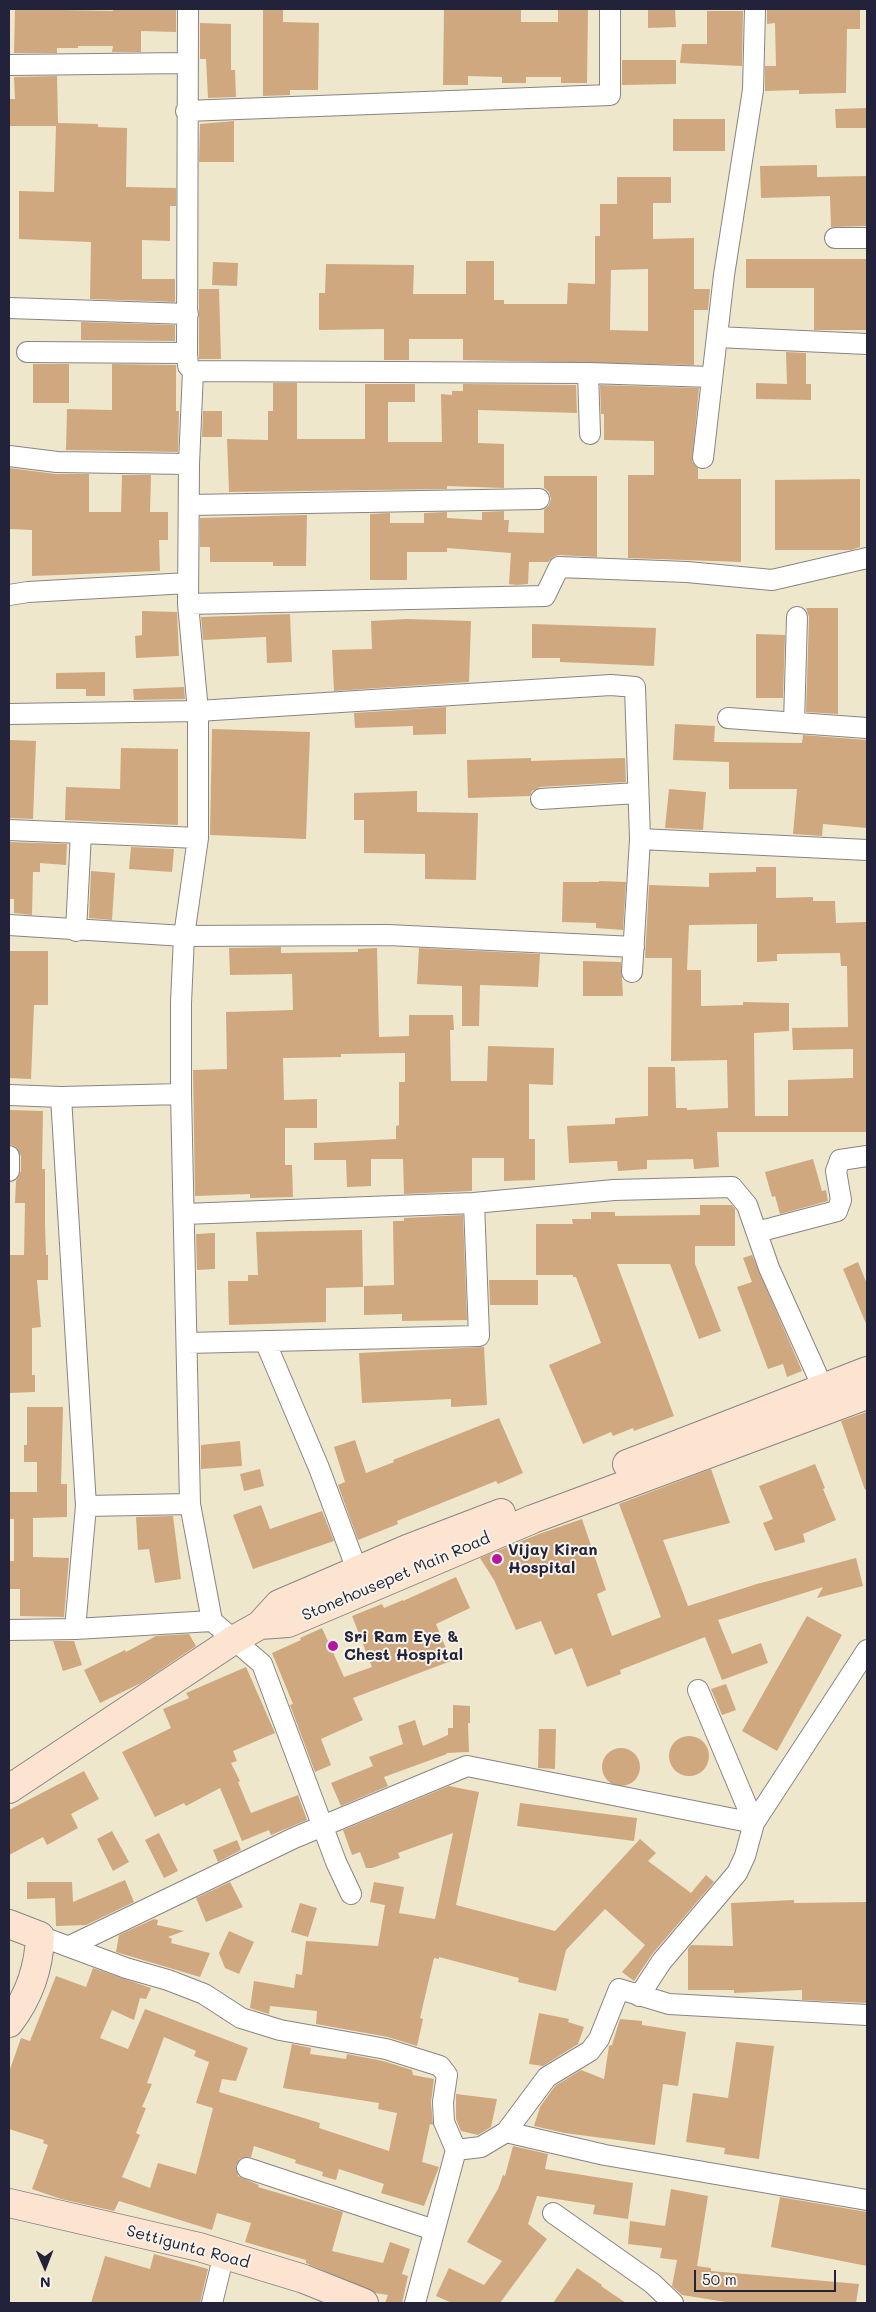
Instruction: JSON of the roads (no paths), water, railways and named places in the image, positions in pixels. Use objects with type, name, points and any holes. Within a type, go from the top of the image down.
[{"type":"main road","points":[[827,1397],[867,1371]]},
{"type":"main road","name":"Stonehousepet Main Road","points":[[9,1789],[235,1639],[260,1625],[288,1623],[411,1559],[533,1519],[827,1397],[867,1394]]},
{"type":"main road","points":[[260,1625],[279,1604],[357,1570],[411,1559]]},
{"type":"main road","points":[[9,1924],[40,1936],[39,1955],[32,1984],[19,2010],[9,2023]]},
{"type":"main road","name":"Settigunta Road","points":[[9,2203],[224,2254],[304,2279],[364,2303]]},
{"type":"street","points":[[188,9],[186,111],[190,362],[188,604],[198,711],[198,838],[184,936],[181,1002],[181,1094],[190,1504],[212,1621],[262,1664],[323,1826],[351,1894]]},
{"type":"street","points":[[186,111],[610,95],[610,9]]},
{"type":"street","points":[[703,458],[732,216],[753,90],[755,9]]},
{"type":"street","points":[[9,65],[187,63]]},
{"type":"street","points":[[835,238],[867,238]]},
{"type":"street","points":[[9,308],[188,314]]},
{"type":"street","points":[[717,337],[867,344]]},
{"type":"street","points":[[27,352],[190,362],[712,377]]},
{"type":"street","points":[[588,373],[590,434]]},
{"type":"street","points":[[9,456],[57,462],[189,464]]},
{"type":"street","points":[[190,505],[539,499]]},
{"type":"street","points":[[188,604],[545,596],[559,566],[687,572],[772,580],[867,558]]},
{"type":"street","points":[[9,595],[28,592],[188,583]]},
{"type":"street","points":[[794,723],[797,617]]},
{"type":"street","points":[[9,714],[198,711],[611,685],[635,688],[640,839],[632,972]]},
{"type":"street","points":[[728,718],[867,728]]},
{"type":"street","points":[[542,799],[637,793]]},
{"type":"street","points":[[9,830],[198,838]]},
{"type":"street","points":[[76,931],[81,833]]},
{"type":"street","points":[[640,839],[867,850]]},
{"type":"street","points":[[9,925],[76,931],[184,936],[388,935],[634,947]]},
{"type":"street","points":[[9,1094],[61,1097],[181,1094]]},
{"type":"street","points":[[61,1097],[86,1506],[75,1630]]},
{"type":"street","points":[[9,1156],[9,1171]]},
{"type":"street","points":[[758,1232],[838,1211],[841,1200],[836,1171],[840,1160],[867,1156]]},
{"type":"street","points":[[184,1214],[474,1202],[614,1190],[732,1187],[747,1205],[770,1268],[827,1397]]},
{"type":"street","points":[[187,1343],[479,1336],[474,1202]]},
{"type":"street","points":[[265,1341],[319,1468],[357,1570]]},
{"type":"street","points":[[86,1506],[190,1504]]},
{"type":"street","points":[[9,1630],[75,1630],[212,1621]]},
{"type":"street","points":[[639,1996],[662,1961],[737,1873],[745,1856],[754,1823],[867,1650]]},
{"type":"street","points":[[698,1690],[754,1823]]},
{"type":"street","points":[[70,1946],[323,1826],[467,1766],[754,1823]]},
{"type":"street","points":[[40,1936],[204,1994],[241,2018],[280,2030],[386,2049],[440,2066],[447,2075],[443,2102],[444,2122],[456,2150],[415,2303]]},
{"type":"street","points":[[456,2150],[481,2147],[506,2132],[547,2077],[590,2051],[599,2039],[618,1989],[669,2004],[867,2015]]},
{"type":"street","points":[[506,2132],[606,2155],[867,2200]]},
{"type":"street","points":[[247,2168],[434,2230]]},
{"type":"street","points":[[554,2213],[652,2283],[673,2303]]},
{"type":"street","points":[[212,2303],[224,2254]]},
{"type":"place","name":"Vijay Kiran Hospital","points":[[497,1559]]},
{"type":"place","name":"Sri Ram Eye & Chest Hospital","points":[[333,1646]]}]
